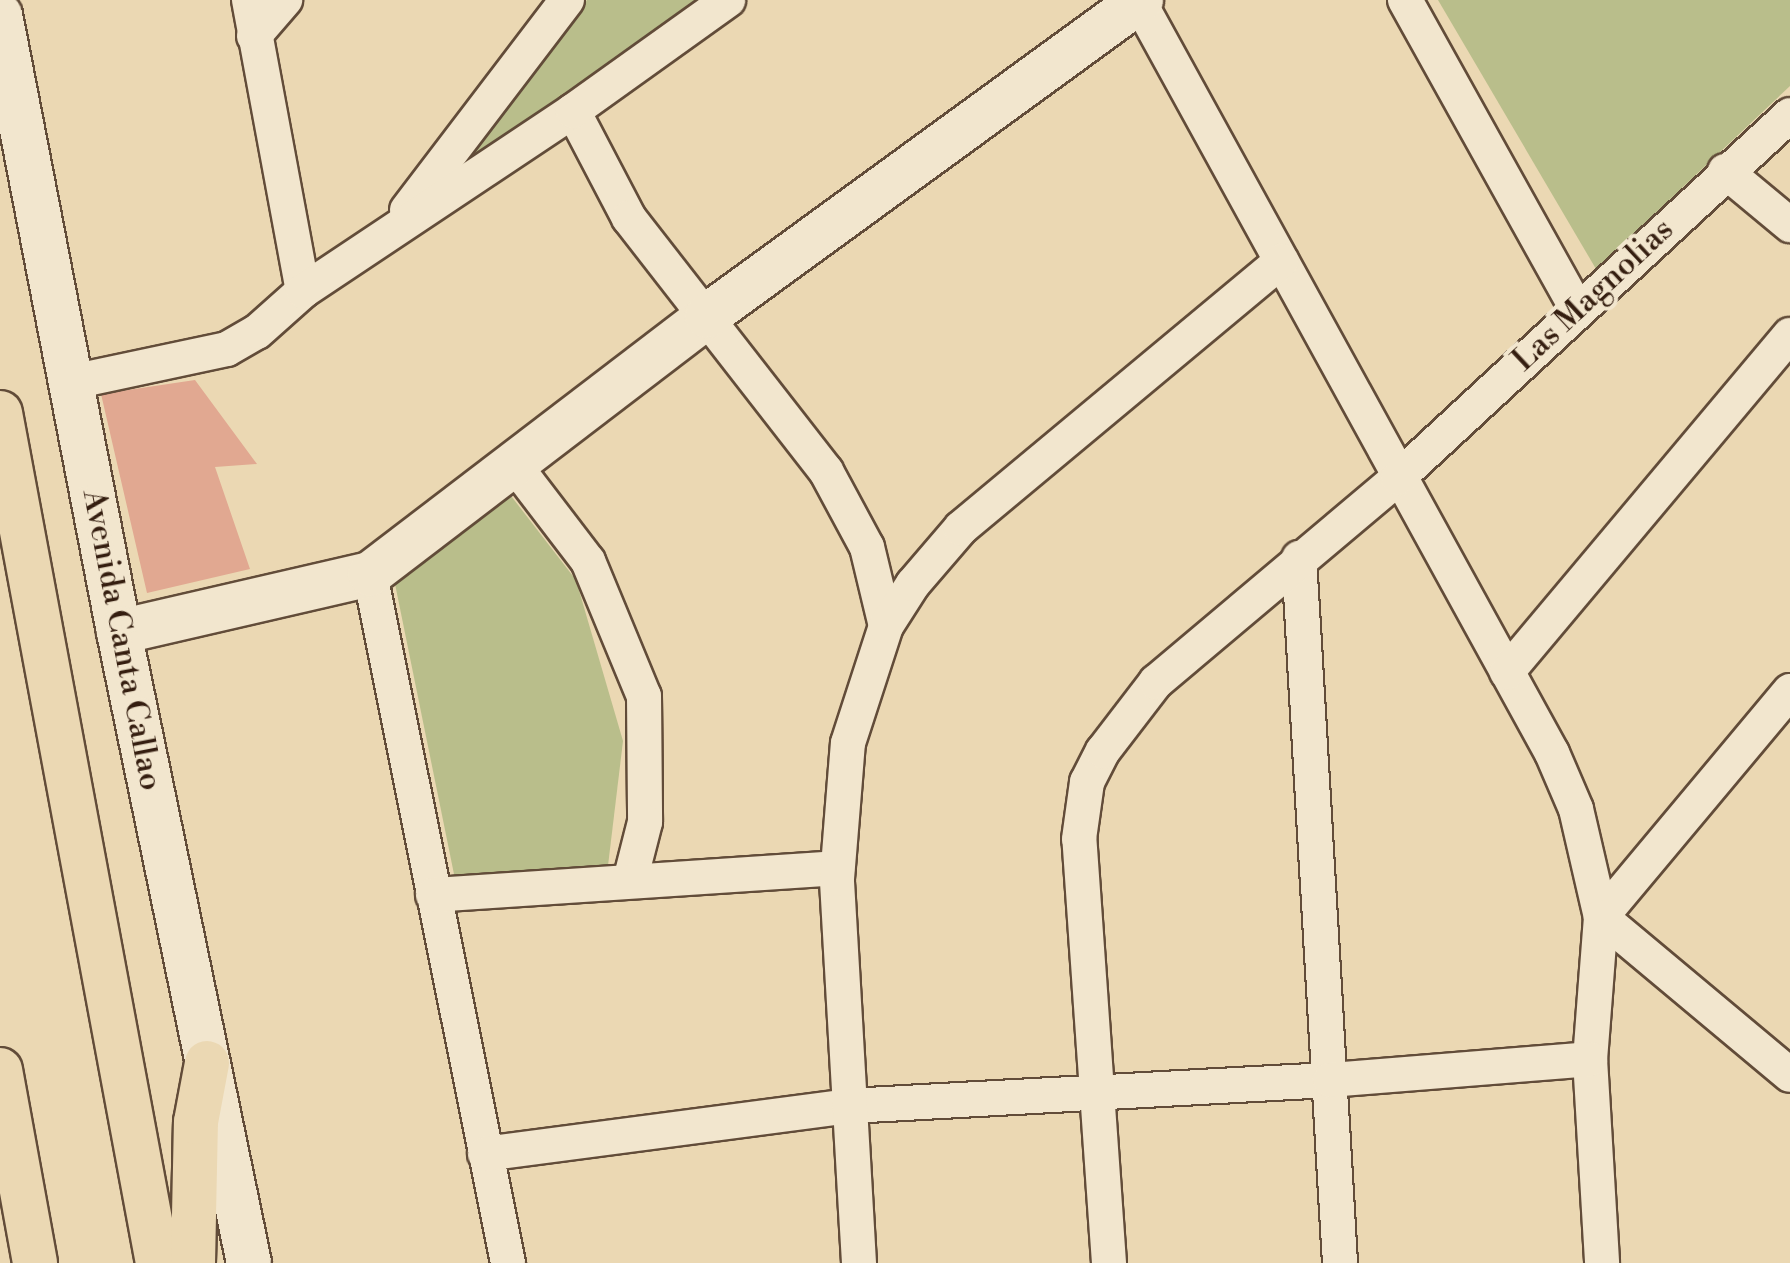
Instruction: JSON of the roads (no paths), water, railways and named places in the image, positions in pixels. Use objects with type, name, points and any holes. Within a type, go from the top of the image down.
[{"type":"highway","points":[[0,413],[158,1263]]},
{"type":"highway","points":[[193,1263],[196,1122],[207,1063]]},
{"type":"highway","points":[[0,1070],[35,1263]]},
{"type":"main road","points":[[119,632],[370,574],[707,316],[1139,0]]},
{"type":"main road","name":"Avenida Canta Callao","points":[[0,15],[119,632],[249,1263]]},
{"type":"street","points":[[249,0],[303,291]]},
{"type":"street","points":[[254,36],[285,0]]},
{"type":"street","points":[[390,232],[567,0]]},
{"type":"street","points":[[72,382],[227,349],[257,332],[303,291],[573,111],[728,0]]},
{"type":"street","points":[[1139,0],[1398,478],[1552,753],[1576,809],[1601,917],[1590,1059],[1602,1263]]},
{"type":"street","points":[[1405,0],[1578,311]]},
{"type":"street","points":[[573,111],[629,218],[826,471],[867,547],[886,626]]},
{"type":"street","name":"Las Magnolias","points":[[1109,1263],[1079,839],[1087,782],[1113,734],[1156,682],[1299,558],[1398,478],[1725,171],[1790,115]]},
{"type":"street","points":[[1725,171],[1790,225]]},
{"type":"street","points":[[859,1263],[837,868],[848,743],[886,626],[913,584],[961,528],[1281,261]]},
{"type":"street","points":[[1507,672],[1790,335]]},
{"type":"street","points":[[513,463],[588,561],[644,696],[645,822],[630,881]]},
{"type":"street","points":[[1299,558],[1340,1263]]},
{"type":"street","points":[[370,574],[508,1263]]},
{"type":"street","points":[[1601,917],[1790,691]]},
{"type":"street","points":[[433,895],[837,868]]},
{"type":"street","points":[[1601,917],[1784,1057]]},
{"type":"street","points":[[485,1154],[849,1106],[1097,1095],[1590,1059]]}]
